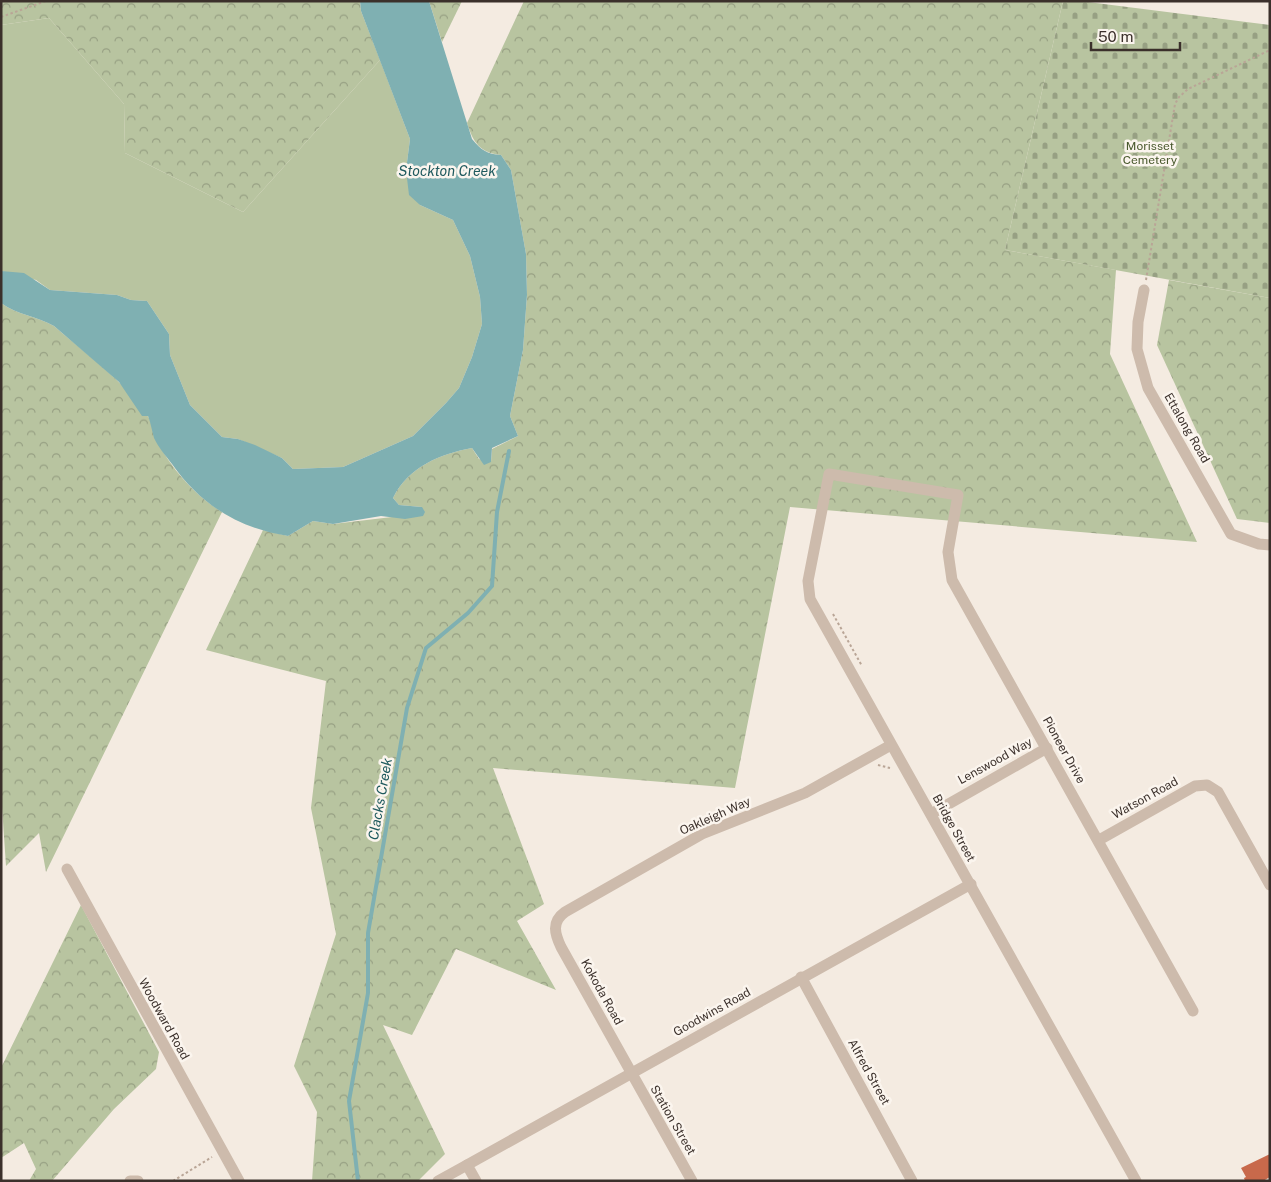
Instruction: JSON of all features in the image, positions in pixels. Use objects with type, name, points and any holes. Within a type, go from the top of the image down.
[{"type":"street","name":"Ettalong Road","points":[[1144,290],[1138,322],[1137,349],[1148,388],[1232,534],[1259,544],[1270,545]]},
{"type":"street","name":"Bridge Street","points":[[958,494],[829,474],[808,581],[810,599],[1136,1181]]},
{"type":"street","name":"Pioneer Drive","points":[[958,494],[948,552],[952,580],[1194,1011]]},
{"type":"street","name":"Oakleigh Way","points":[[556,922],[564,912],[702,834],[805,794],[891,745]]},
{"type":"street","name":"Lenswood Way","points":[[931,814],[1048,748]]},
{"type":"street","name":"Watson Road","points":[[1099,840],[1195,786],[1207,785],[1218,792],[1270,885]]},
{"type":"street","name":"Woodward Road","points":[[67,870],[239,1181]]},
{"type":"street","name":"Goodwins Road","points":[[438,1181],[801,977],[971,884]]},
{"type":"street","name":"Kokoda Road","points":[[556,922],[555,930],[561,947],[630,1074]]},
{"type":"street","name":"Alfred Street","points":[[801,977],[912,1181]]},
{"type":"street","name":"Station Street","points":[[630,1074],[692,1181]]},
{"type":"street","points":[[467,1164],[476,1181]]},
{"type":"street","points":[[130,1181],[138,1181]]},
{"type":"path","points":[[1,17],[46,1]]},
{"type":"path","points":[[1144,290],[1175,104],[1179,96],[1188,89],[1270,50]]},
{"type":"path","points":[[831,612],[866,674]]},
{"type":"path","points":[[876,764],[892,768]]},
{"type":"path","points":[[173,1181],[212,1157]]},
{"type":"green space","points":[[1,1],[360,1],[361,11],[380,60],[243,212],[125,153],[124,104],[49,18],[1,25]]},
{"type":"green space","points":[[429,1],[462,1],[442,42]]},
{"type":"green space","points":[[524,1],[1063,1],[1005,250],[1116,270],[1110,354],[1197,542],[790,507],[735,788],[493,768],[544,904],[517,921],[556,990],[456,949],[412,1035],[383,1025],[445,1154],[418,1181],[312,1181],[317,1112],[294,1066],[336,934],[311,808],[326,681],[206,650],[263,530],[288,536],[313,521],[333,524],[392,517],[422,507],[399,505],[393,498],[399,487],[416,470],[437,458],[472,448],[479,459],[491,462],[492,449],[518,436],[510,416],[523,350],[527,295],[526,254],[511,170],[501,155],[488,152],[478,145],[467,123]]},
{"type":"green space","name":"Morisset Cemetery","points":[[1063,1],[1080,1],[1270,25],[1270,298],[1005,250]]},
{"type":"green space","points":[[49,18],[124,104],[125,153],[243,212],[380,60],[410,139],[406,170],[420,205],[453,220],[470,256],[480,297],[482,324],[472,357],[459,388],[413,436],[343,467],[293,469],[282,458],[238,439],[222,437],[190,405],[170,355],[169,334],[147,301],[131,300],[117,295],[50,290],[36,280],[1,271],[1,25]]},
{"type":"green space","points":[[1169,280],[1270,298],[1270,523],[1237,519],[1157,345]]},
{"type":"green space","points":[[1,303],[54,326],[127,390],[147,415],[156,440],[169,461],[202,498],[222,512],[46,872],[39,833],[6,866],[1,792]]},
{"type":"green space","points":[[81,905],[159,1052],[156,1069],[114,1109],[52,1181],[29,1181],[36,1169],[24,1143],[1,1158],[1,1068]]},
{"type":"water","name":"Stockton Creek","points":[[360,1],[429,1],[472,139],[485,151],[501,155],[511,170],[526,254],[527,295],[523,350],[510,416],[518,436],[492,448],[491,462],[484,465],[472,448],[437,458],[416,470],[399,487],[393,498],[399,505],[422,507],[425,512],[423,516],[405,519],[381,516],[333,524],[313,521],[288,536],[237,521],[208,503],[195,491],[183,479],[158,445],[148,416],[142,416],[119,382],[54,326],[1,303],[1,271],[24,273],[50,290],[117,295],[131,300],[147,301],[169,334],[170,355],[190,405],[222,437],[238,439],[255,445],[282,458],[293,469],[343,467],[413,436],[459,388],[472,357],[482,324],[480,297],[470,256],[453,220],[420,205],[409,195],[406,170],[410,139],[361,11]]},
{"type":"building","points":[[1270,1154],[1270,1177],[1263,1181],[1245,1181],[1244,1178],[1246,1177],[1241,1168]]},
{"type":"waterway","name":"Clacks Creek","points":[[358,1181],[349,1101],[368,993],[368,933],[407,708],[426,648],[468,613],[492,586],[497,512],[509,451]]}]
